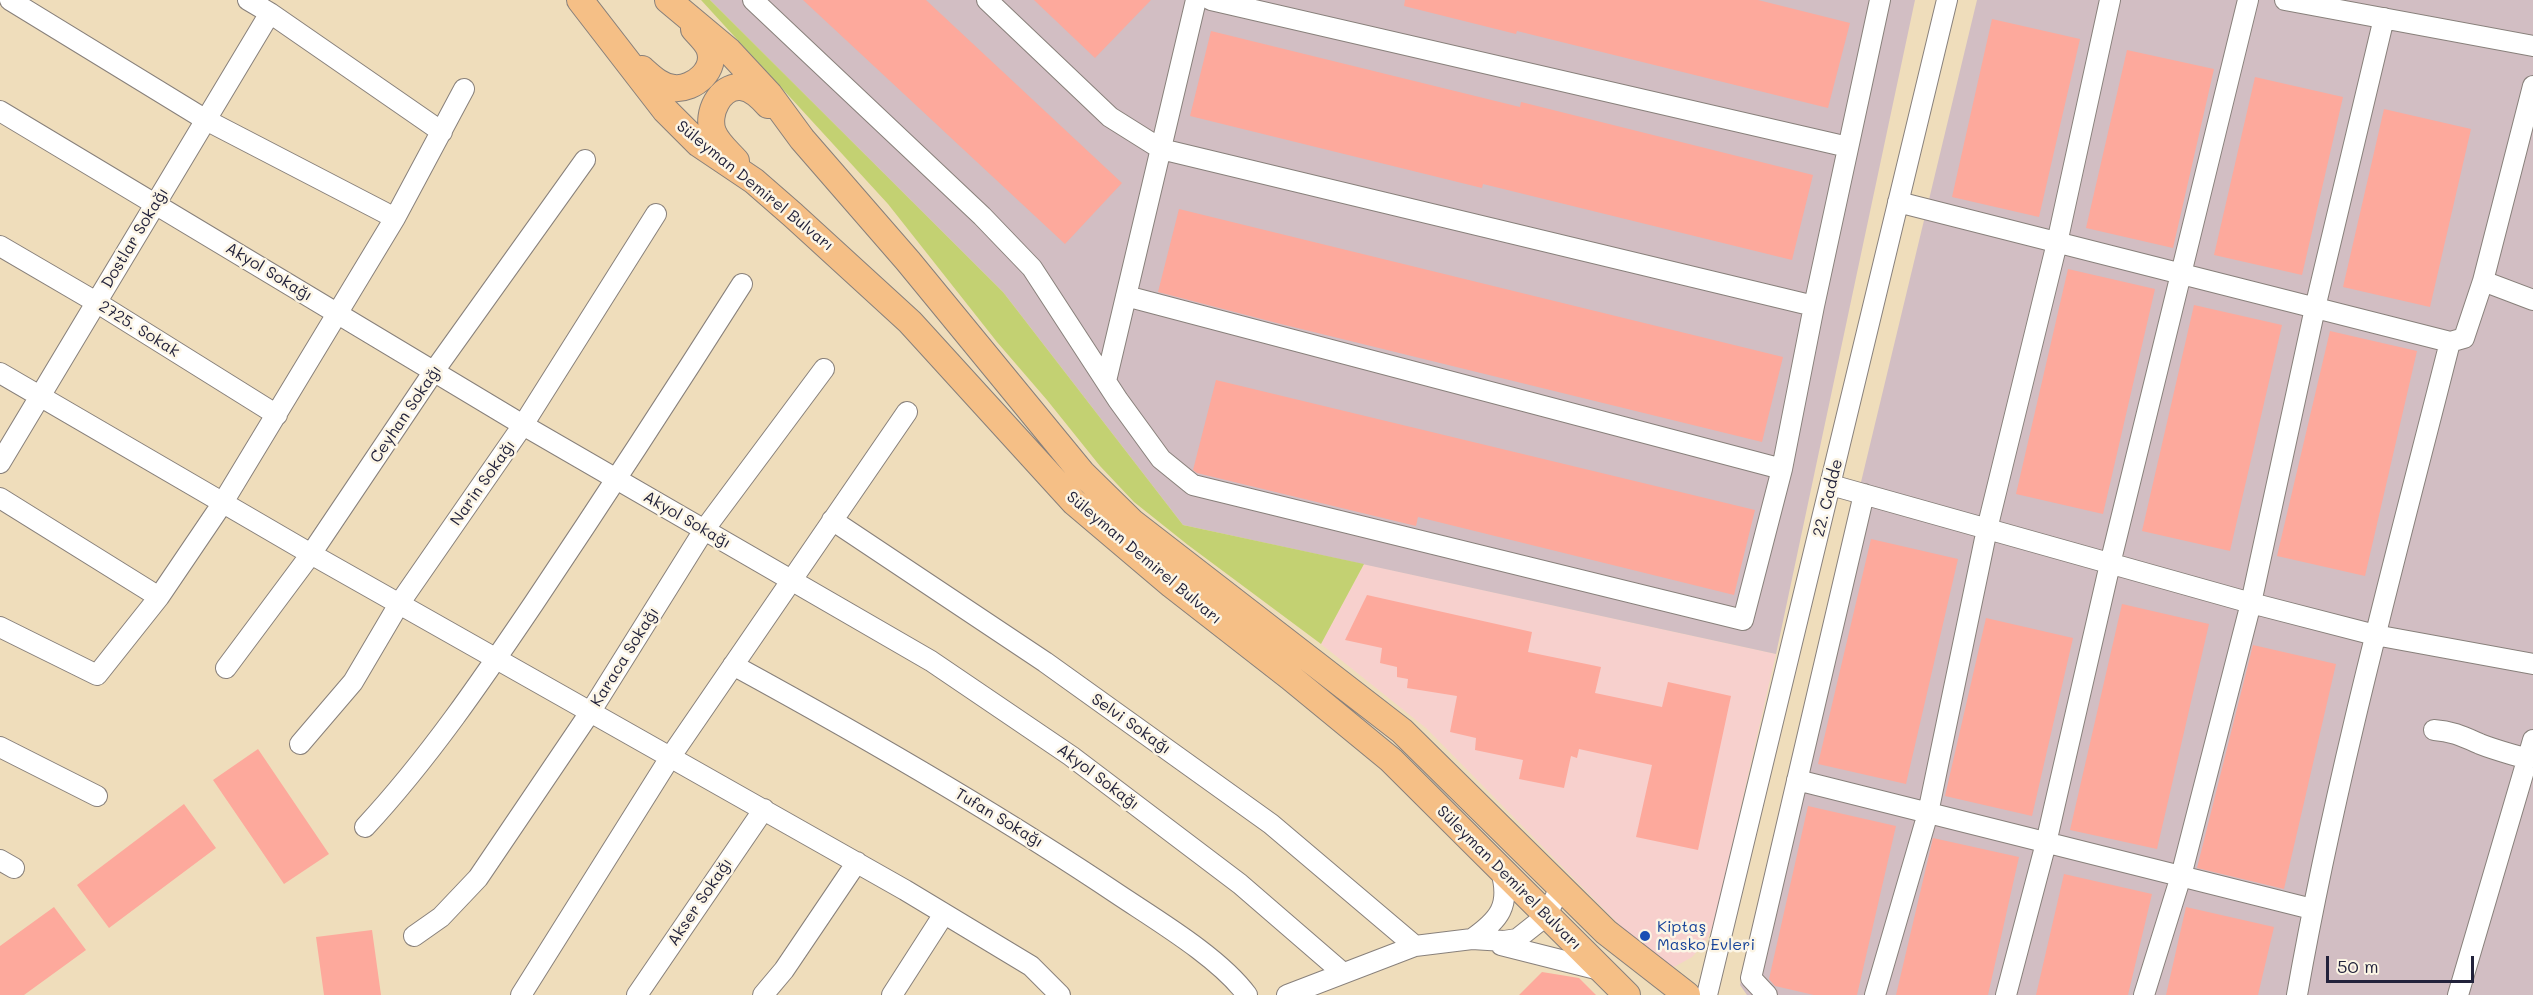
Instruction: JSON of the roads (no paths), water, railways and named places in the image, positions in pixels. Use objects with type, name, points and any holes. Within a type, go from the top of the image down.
[{"type":"main road","name":"Süleyman Demirel Bulvarı","points":[[580,0],[665,110],[699,144],[754,182],[835,252],[910,322],[1074,502],[1154,571],[1290,677],[1391,760],[1627,995]]},
{"type":"main road","name":"Süleyman Demirel Bulvarı","points":[[670,2],[729,51],[770,94],[802,139],[908,261],[1105,497],[1168,551],[1402,731],[1606,932],[1687,995]]},
{"type":"main road","points":[[618,50],[666,86],[685,87],[701,79],[708,69],[711,58],[710,49],[670,2]]},
{"type":"main road","points":[[754,182],[713,131],[711,118],[716,101],[727,91],[738,87],[748,89],[762,99],[802,139]]},
{"type":"street","points":[[10,0],[206,120],[395,218]]},
{"type":"street","points":[[248,0],[442,132]]},
{"type":"street","points":[[753,0],[982,216],[1032,268],[1106,381],[1161,459],[1193,485],[1743,620],[1782,469],[1814,306],[1880,0]]},
{"type":"street","points":[[987,0],[1110,117],[1161,149],[1814,306]]},
{"type":"street","points":[[1106,381],[1196,0]]},
{"type":"street","points":[[1210,0],[1848,147]]},
{"type":"street","name":"22. Cadde","points":[[1707,995],[1947,0]]},
{"type":"street","points":[[1875,995],[1928,813],[1987,529],[2057,243],[2110,0]]},
{"type":"street","points":[[2006,995],[2046,843],[2110,564],[2248,0]]},
{"type":"street","points":[[2285,0],[2533,46]]},
{"type":"street","name":"Dostlar Sokağı","points":[[0,463],[270,13]]},
{"type":"street","points":[[2144,995],[2181,876],[2251,603],[2315,308],[2384,18]]},
{"type":"street","points":[[1898,202],[2450,342],[2464,338],[2483,281],[2533,86]]},
{"type":"street","points":[[0,627],[97,675],[159,597],[222,504],[395,218],[464,89]]},
{"type":"street","name":"Akyol Sokağı","points":[[0,111],[523,425],[931,661],[1071,756],[1240,884],[1343,973]]},
{"type":"street","name":"Ceyhan Sokağı","points":[[226,668],[311,554],[434,371],[585,160]]},
{"type":"street","name":"Narin Sokağı","points":[[300,744],[353,682],[399,604],[523,425],[656,214]]},
{"type":"street","name":"2725. Sokak","points":[[0,246],[96,302],[277,415]]},
{"type":"street","points":[[2483,281],[2533,300]]},
{"type":"street","points":[[365,826],[400,789],[496,658],[618,480],[742,284]]},
{"type":"street","points":[[1126,296],[1782,469]]},
{"type":"street","points":[[2296,995],[2312,909],[2375,635],[2450,342]]},
{"type":"street","name":"Karaca Sokağı","points":[[414,936],[441,917],[478,878],[591,711],[704,530],[824,369]]},
{"type":"street","points":[[0,373],[222,504],[857,862],[1031,966],[1060,995]]},
{"type":"street","points":[[521,995],[670,756],[907,412]]},
{"type":"street","points":[[1831,485],[2251,603],[2375,635],[2533,664]]},
{"type":"street","points":[[1767,995],[1751,978],[1864,494]]},
{"type":"street","points":[[0,498],[159,597]]},
{"type":"street","name":"Selvi Sokağı","points":[[832,520],[1045,662],[1271,824],[1415,946]]},
{"type":"street","name":"Tufan Sokağı","points":[[733,665],[859,734],[1056,853],[1161,923],[1220,967],[1248,995]]},
{"type":"street","points":[[2434,730],[2466,736],[2526,759]]},
{"type":"street","points":[[2458,995],[2533,740]]},
{"type":"street","points":[[0,747],[97,796]]},
{"type":"street","points":[[1797,780],[2312,909]]},
{"type":"street","name":"Akser Sokağı","points":[[637,995],[764,809]]},
{"type":"street","points":[[763,995],[784,970],[857,862]]},
{"type":"street","points":[[1472,939],[1496,920],[1501,910],[1506,888],[1502,871]]},
{"type":"street","points":[[1287,995],[1415,946],[1472,939],[1504,941],[1517,939],[1546,916],[1560,888]]},
{"type":"street","points":[[891,995],[944,914]]},
{"type":"street","points":[[1472,939],[1520,948],[1601,970]]},
{"type":"place","name":"Kiptaş Masko Evleri","points":[[1645,936]]}]
